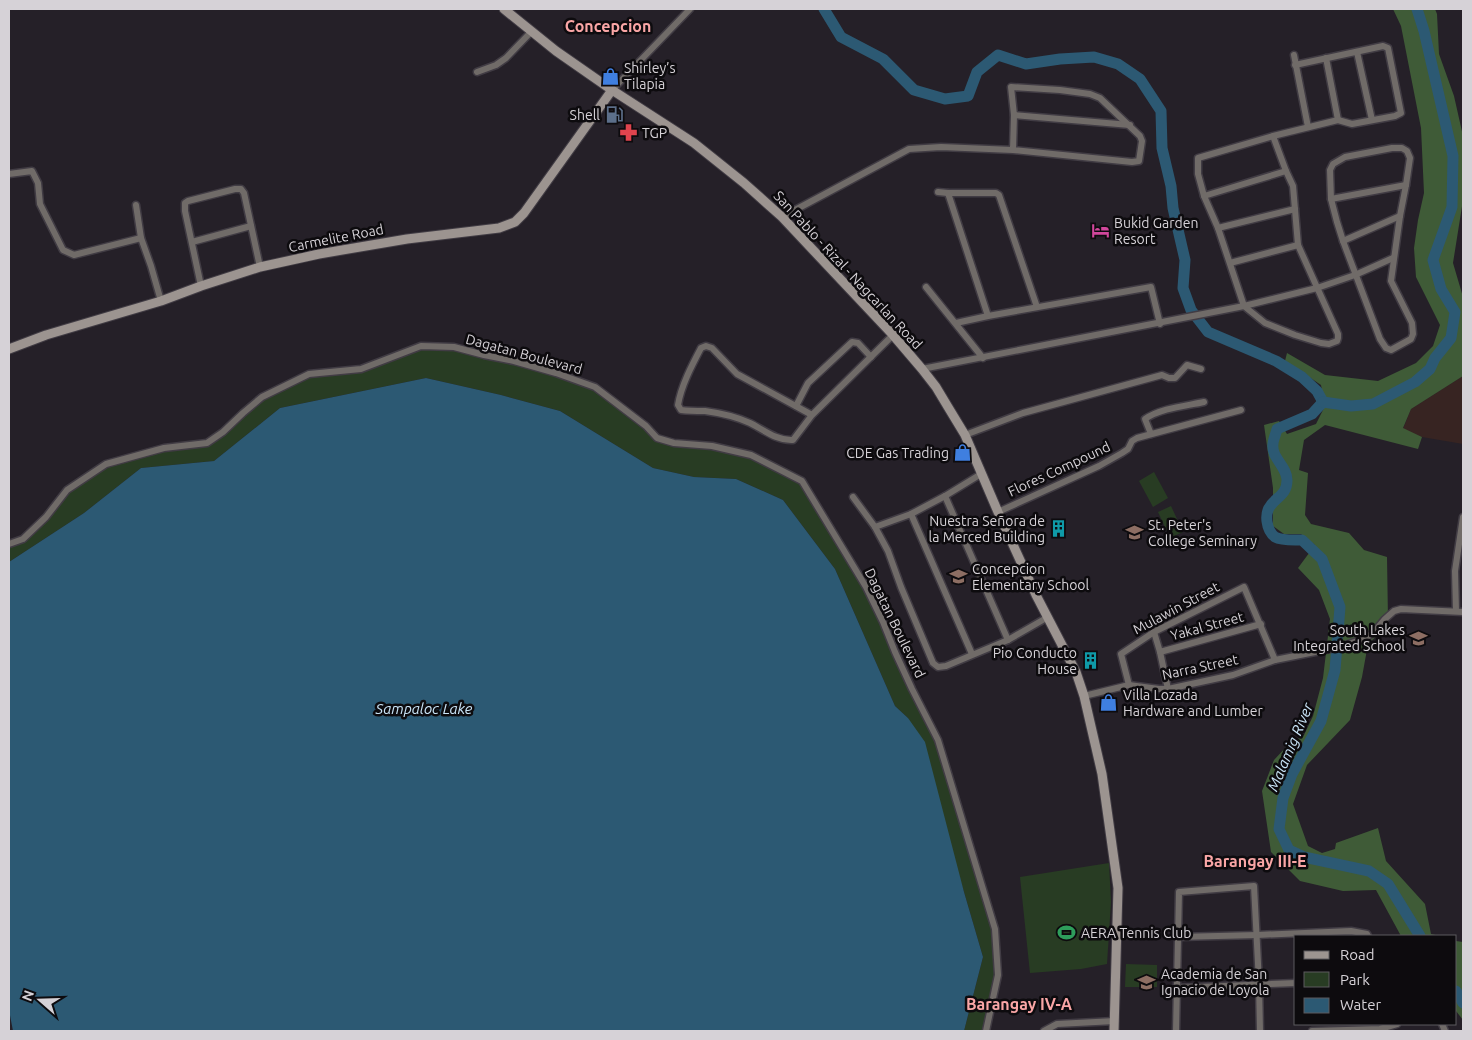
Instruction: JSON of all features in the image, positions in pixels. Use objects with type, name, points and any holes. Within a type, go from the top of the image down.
[{"type":"main road","name":"San Pablo - Rizal - Nagcarlan Road","points":[[504,9],[556,51],[694,143],[744,183],[782,217],[893,335],[922,369],[936,387],[965,435],[998,512],[1048,618],[1076,672],[1084,696],[1102,774],[1118,888],[1114,1031]]},
{"type":"main road","name":"Carmelite Road","points":[[9,349],[46,335],[161,301],[260,267],[320,254],[407,239],[488,230],[515,222],[524,213],[612,90]]},
{"type":"street","points":[[612,90],[690,9]]},
{"type":"street","points":[[477,72],[496,65],[506,58],[532,31]]},
{"type":"street","points":[[1273,136],[1293,186],[1298,245],[1338,334],[1337,341],[1329,344],[1295,335],[1265,323],[1244,306],[1218,228],[1204,196],[1198,174],[1198,158],[1273,136],[1338,120],[1352,124],[1395,116],[1401,112],[1388,48],[1383,46],[1295,65]]},
{"type":"street","points":[[1357,52],[1372,120]]},
{"type":"street","points":[[1294,55],[1308,127]]},
{"type":"street","points":[[1326,58],[1338,120]]},
{"type":"street","points":[[782,217],[908,150],[941,147],[1013,150],[1132,162],[1139,161],[1142,141],[1140,136],[1100,98],[1090,94],[1011,86],[1014,115],[1013,150]]},
{"type":"street","points":[[1014,115],[1130,126]]},
{"type":"street","points":[[1392,148],[1402,148],[1407,150],[1410,158],[1406,185],[1393,258],[1391,281],[1412,322],[1413,334],[1410,339],[1391,350],[1386,348],[1380,339],[1343,241],[1331,199],[1330,170],[1333,164],[1345,158],[1392,148]]},
{"type":"street","points":[[9,174],[32,171],[38,183],[40,204],[63,250],[74,255],[141,238]]},
{"type":"street","points":[[1204,196],[1286,171]]},
{"type":"street","points":[[1331,199],[1406,185]]},
{"type":"street","points":[[201,286],[184,206],[188,201],[241,189],[244,192],[260,267]]},
{"type":"street","points":[[938,192],[996,192],[999,195],[1037,307]]},
{"type":"street","points":[[948,193],[988,316]]},
{"type":"street","points":[[136,205],[141,238],[161,301]]},
{"type":"street","points":[[1218,228],[1296,210]]},
{"type":"street","points":[[1343,241],[1400,216]]},
{"type":"street","points":[[192,242],[251,226]]},
{"type":"street","points":[[1230,262],[1298,245]]},
{"type":"street","points":[[922,369],[1160,324],[1244,306],[1316,288],[1355,275],[1393,258]]},
{"type":"street","points":[[956,323],[1151,286],[1160,324]]},
{"type":"street","points":[[926,287],[983,358]]},
{"type":"street","points":[[812,415],[737,374],[712,348],[706,346],[701,348],[695,358],[678,405],[681,410],[704,411],[731,416],[786,440],[793,440],[812,415],[893,335]]},
{"type":"street","points":[[796,406],[808,382],[852,342],[858,343],[871,357]]},
{"type":"street","name":"Dagatan Boulevard","points":[[9,544],[23,539],[46,517],[67,490],[106,464],[164,448],[206,443],[223,432],[262,397],[309,374],[361,369],[421,346],[454,347],[556,373],[595,387],[646,426],[658,438],[674,443],[712,446],[751,456],[802,481],[866,587],[938,740],[995,929],[998,975],[986,1031]]},
{"type":"street","points":[[965,435],[1023,414],[1097,392],[1162,375],[1175,378],[1188,365],[1201,369]]},
{"type":"street","points":[[1151,434],[1145,419],[1150,415],[1204,402]]},
{"type":"street","name":"Flores Compound","points":[[998,512],[1099,466],[1128,449],[1132,441],[1137,438],[1241,410]]},
{"type":"street","points":[[875,527],[911,514],[981,474]]},
{"type":"street","points":[[945,496],[1008,640]]},
{"type":"street","points":[[853,497],[875,527],[888,551],[901,588],[933,663],[938,667],[946,666],[1008,640],[1048,618]]},
{"type":"street","points":[[911,514],[972,654]]},
{"type":"street","points":[[1460,612],[1455,571],[1463,517]]},
{"type":"street","name":"Mulawin Street","points":[[1129,685],[1121,654],[1154,632],[1244,587],[1261,624]]},
{"type":"street","name":"Narra Street","points":[[1084,696],[1129,685],[1168,689],[1233,675],[1275,660],[1340,647],[1366,638],[1375,631],[1385,618],[1394,611],[1401,609],[1460,612]]},
{"type":"street","points":[[1261,624],[1275,660]]},
{"type":"street","name":"Yakal Street","points":[[1160,652],[1261,624]]},
{"type":"street","points":[[1154,632],[1168,689]]},
{"type":"street","points":[[1176,1031],[1179,892],[1254,886],[1260,1031]]},
{"type":"street","points":[[1178,937],[1351,931],[1368,935]]},
{"type":"street","points":[[1176,988],[1294,983]]},
{"type":"street","points":[[1044,1031],[1057,1024],[1115,1021]]},
{"type":"street","points":[[1312,1031],[1380,1029],[1394,1025]]},
{"type":"shaded area","points":[[1463,376],[1463,444],[1422,437],[1403,429],[1411,409]]},
{"type":"green space","points":[[1393,9],[1435,9],[1437,14],[1439,54],[1454,96],[1463,136],[1463,200],[1453,263],[1463,297],[1463,376],[1411,409],[1403,428],[1422,437],[1418,449],[1325,425],[1304,440],[1299,470],[1308,473],[1305,515],[1311,524],[1349,533],[1364,550],[1387,557],[1388,620],[1381,632],[1368,644],[1362,677],[1350,720],[1307,765],[1293,804],[1308,846],[1322,853],[1335,849],[1336,843],[1378,828],[1386,861],[1425,904],[1431,934],[1436,935],[1400,935],[1376,890],[1343,891],[1300,881],[1271,852],[1262,791],[1274,760],[1287,746],[1304,735],[1313,716],[1323,678],[1330,619],[1319,590],[1298,568],[1315,545],[1301,534],[1284,534],[1273,526],[1273,488],[1264,425],[1279,421],[1287,434],[1316,424],[1325,406],[1321,385],[1285,361],[1287,353],[1325,375],[1378,381],[1416,363],[1433,346],[1440,325],[1416,277],[1414,248],[1424,193],[1421,128],[1401,26]]},
{"type":"green space","points":[[421,346],[454,347],[595,387],[658,438],[751,455],[802,481],[866,587],[938,740],[995,929],[998,975],[986,1031],[964,1031],[983,957],[908,718],[895,706],[835,569],[783,500],[736,479],[694,477],[653,468],[560,411],[426,378],[280,408],[214,461],[141,468],[84,513],[9,562],[9,544],[23,539],[67,490],[106,464],[164,448],[207,443],[262,397],[309,374],[361,369]]},
{"type":"green space","points":[[1154,472],[1168,498],[1153,507],[1139,481]]},
{"type":"green space","points":[[1171,506],[1183,532],[1170,538],[1158,512]]},
{"type":"green space","name":"AERA Tennis Club","points":[[1109,863],[1111,902],[1107,964],[1081,969],[1030,973],[1020,877]]},
{"type":"green space","points":[[1457,941],[1463,942],[1463,1020],[1457,1012]]},
{"type":"green space","points":[[1126,964],[1157,965],[1157,987],[1125,987]]},
{"type":"water","name":"Sampaloc Lake","points":[[426,378],[560,411],[653,468],[694,477],[736,479],[783,500],[835,569],[895,706],[908,718],[925,742],[983,957],[964,1031],[13,1031],[9,1010],[9,562],[84,513],[141,468],[214,461],[280,408]]},
{"type":"waterway","points":[[824,9],[841,37],[883,59],[914,90],[945,99],[968,96],[977,72],[998,55],[1026,64],[1094,57],[1118,64],[1140,79],[1161,111],[1162,148],[1185,260],[1183,288],[1191,310],[1208,332],[1276,361],[1302,377],[1317,391],[1323,402]]},
{"type":"waterway","name":"Malamig River","points":[[1323,402],[1351,406],[1373,404],[1415,382],[1430,369],[1435,358],[1451,338],[1455,312],[1441,289],[1433,260],[1452,207],[1453,156],[1424,31],[1417,9]]},
{"type":"waterway","name":"Malamig River","points":[[1323,402],[1312,414],[1277,429],[1273,442],[1274,454],[1285,470],[1287,485],[1284,492],[1267,512],[1268,526],[1275,537],[1288,540],[1302,540],[1322,559],[1340,607],[1335,670],[1321,721],[1292,774],[1283,798],[1279,829],[1289,850],[1304,857],[1369,871],[1388,884],[1419,935]]},
{"type":"waterway","name":"Malamig River","points":[[1457,993],[1463,1003]]},
{"type":"place","name":"Shirley’s Tilapia","points":[[610,76]]},
{"type":"place","name":"Shell","points":[[614,115]]},
{"type":"place","name":"TGP","points":[[628,133]]},
{"type":"place","name":"Bukid Garden Resort","points":[[1100,231]]},
{"type":"place","name":"CDE Gas Trading","points":[[963,453]]},
{"type":"place","name":"Nuestra Señora de la Merced Building","points":[[1059,529]]},
{"type":"place","name":"St. Peter's College Seminary","points":[[1134,533]]},
{"type":"place","name":"Concepcion Elementary School","points":[[958,577]]},
{"type":"place","name":"South Lakes Integrated School","points":[[1419,638]]},
{"type":"place","name":"Pio Conducto House","points":[[1091,661]]},
{"type":"place","name":"Villa Lozada Hardware and Lumber","points":[[1109,703]]},
{"type":"place","name":"AERA Tennis Club","points":[[1067,933]]},
{"type":"place","name":"Academia de San Ignacio de Loyola","points":[[1147,982]]},
{"type":"district","name":"Concepcion","points":[[608,26]]},
{"type":"district","name":"Barangay III-E","points":[[1255,861]]},
{"type":"district","name":"Barangay IV-A","points":[[1019,1004]]}]
